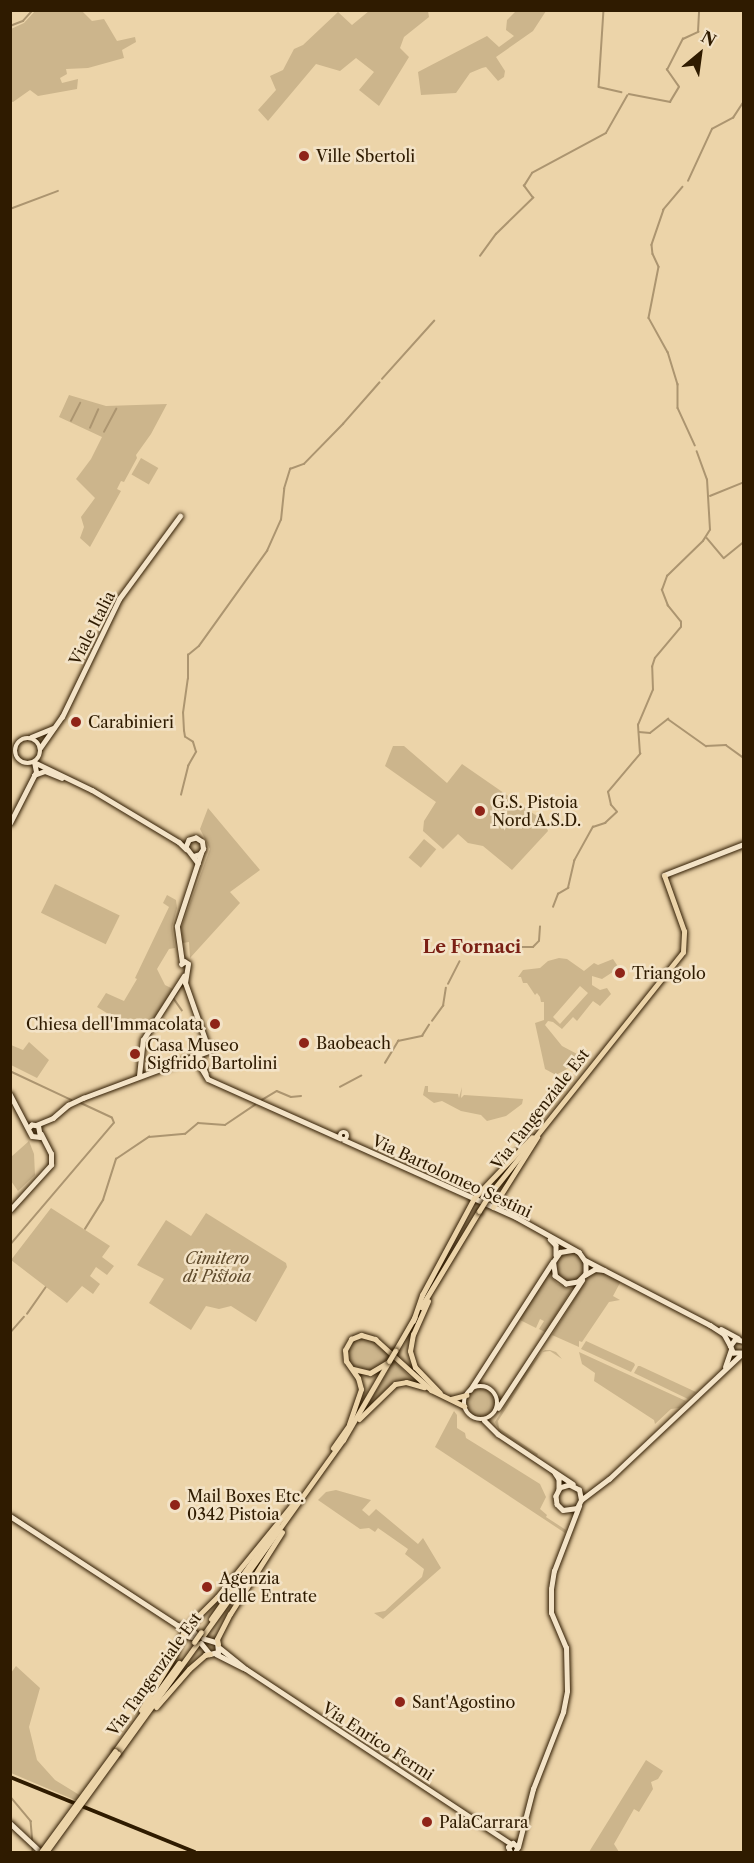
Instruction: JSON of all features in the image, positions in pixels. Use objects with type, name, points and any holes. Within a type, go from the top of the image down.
[{"type":"main road","name":"Via Tangenziale Est","points":[[46,1852],[350,1426],[478,1210],[684,950],[684,931],[664,875]]},
{"type":"main road","points":[[413,1321],[422,1295],[474,1198],[525,1143],[538,1133]]},
{"type":"main road","points":[[493,1207],[533,1147],[538,1133]]},
{"type":"main road","points":[[481,1192],[482,1202]]},
{"type":"main road","points":[[438,1277],[414,1331],[410,1351],[415,1367],[447,1399]]},
{"type":"main road","points":[[350,1426],[361,1392],[358,1378],[344,1357],[347,1344],[358,1336],[370,1336],[431,1390]]},
{"type":"main road","points":[[350,1367],[360,1372],[370,1372],[389,1361]]},
{"type":"main road","points":[[350,1426],[395,1384],[406,1382],[431,1390],[464,1406]]},
{"type":"main road","points":[[447,1399],[468,1392]]},
{"type":"main road","points":[[187,1627],[217,1597],[287,1516]]},
{"type":"main road","points":[[219,1646],[217,1639],[232,1610],[287,1516]]},
{"type":"main road","points":[[132,1731],[175,1654],[183,1633]]},
{"type":"main road","points":[[132,1731],[189,1669],[205,1655],[213,1654]]},
{"type":"main road","name":"Via Tangenziale Est","points":[[41,1852],[117,1752]]},
{"type":"street","name":"Viale Italia","points":[[40,751],[56,727],[120,596],[180,516]]},
{"type":"street","points":[[10,750],[17,746],[23,738],[30,738],[56,727]]},
{"type":"street","points":[[30,738],[37,742],[42,762],[54,770]]},
{"type":"street","points":[[17,746],[18,760]]},
{"type":"street","points":[[34,762],[40,751]]},
{"type":"street","points":[[10,757],[27,764],[34,775]]},
{"type":"street","points":[[10,823],[34,775],[37,767],[34,762]]},
{"type":"street","points":[[27,764],[34,762],[70,778],[179,842],[198,863]]},
{"type":"street","points":[[34,775],[45,771],[70,778]]},
{"type":"street","points":[[34,1126],[84,1098],[209,1051],[185,983],[177,926],[204,847],[200,840],[194,838],[179,842]]},
{"type":"street","points":[[186,849],[188,841]]},
{"type":"street","points":[[664,875],[744,844]]},
{"type":"street","points":[[194,856],[201,853]]},
{"type":"street","points":[[139,1076],[142,1041],[183,980],[184,964]]},
{"type":"street","name":"Via Bartolomeo Sestini","points":[[198,1057],[212,1081],[474,1198],[573,1250]]},
{"type":"street","points":[[132,1080],[155,1072]]},
{"type":"street","points":[[10,1210],[50,1167],[50,1152],[11,1093]]},
{"type":"street","points":[[34,1126],[32,1136],[39,1136]]},
{"type":"street","points":[[544,1233],[556,1245],[553,1272],[561,1282],[572,1284],[597,1269],[611,1272]]},
{"type":"street","points":[[581,1500],[576,1488],[496,1432],[484,1420],[471,1417],[464,1406],[468,1392],[554,1259],[562,1251],[573,1250],[585,1260],[741,1340]]},
{"type":"street","points":[[484,1420],[496,1411],[584,1277],[585,1260]]},
{"type":"street","points":[[710,1325],[724,1334],[735,1354],[743,1353]]},
{"type":"street","points":[[723,1372],[733,1340],[741,1340]]},
{"type":"street","points":[[519,1836],[510,1847],[518,1850],[519,1836],[543,1759],[561,1718],[567,1691],[565,1644],[550,1606],[554,1570],[581,1500],[597,1489],[743,1353]]},
{"type":"street","points":[[468,1392],[478,1386],[489,1388],[497,1397],[493,1423],[496,1432]]},
{"type":"street","points":[[553,1471],[559,1479],[556,1500],[570,1524]]},
{"type":"street","points":[[559,1489],[567,1485],[597,1489]]},
{"type":"street","points":[[563,1510],[573,1510],[579,1506]]},
{"type":"street","name":"Via Enrico Fermi","points":[[10,1516],[177,1624],[187,1627],[213,1654],[246,1669]]},
{"type":"street","name":"Via Enrico Fermi","points":[[177,1624],[183,1633],[219,1646],[246,1669],[443,1797],[510,1847]]},
{"type":"street","points":[[183,1633],[187,1627]]},
{"type":"street","points":[[213,1654],[219,1646]]},
{"type":"street","points":[[10,1823],[41,1852]]},
{"type":"green space","points":[[35,11],[82,11],[92,21],[104,19],[117,41],[135,37],[136,42],[122,50],[124,58],[88,68],[66,69],[67,74],[60,78],[62,83],[78,79],[77,89],[38,96],[30,90],[13,102],[10,101],[11,29],[24,23]]},
{"type":"green space","points":[[369,11],[428,11],[429,17],[404,37],[400,48],[409,57],[379,106],[359,90],[374,72],[356,58],[340,71],[316,64],[268,121],[258,110],[276,90],[270,76],[283,70],[294,49],[303,45],[338,12],[352,25]]},
{"type":"green space","points":[[516,11],[546,11],[533,31],[496,57],[505,71],[504,77],[498,81],[486,67],[470,73],[456,93],[421,95],[418,72],[487,36],[499,47],[514,36],[506,30],[507,20]]},
{"type":"green space","points":[[69,395],[106,406],[167,404],[151,434],[136,455],[137,458],[124,482],[121,481],[117,489],[121,491],[90,547],[80,538],[84,527],[81,517],[95,498],[76,479],[91,459],[102,437],[59,417]]},
{"type":"green space","points":[[141,458],[158,468],[149,484],[132,474]]},
{"type":"green space","name":"G.S. Pistoia Nord A.S.D.","points":[[393,746],[404,746],[447,783],[462,764],[544,821],[548,831],[512,870],[483,846],[468,843],[458,834],[443,849],[423,831],[424,821],[436,802],[385,766]]},
{"type":"green space","points":[[208,808],[260,870],[230,892],[240,903],[190,958],[189,942],[183,943],[181,928],[210,849],[200,829]]},
{"type":"green space","points":[[424,839],[436,849],[421,868],[409,857]]},
{"type":"green space","points":[[55,884],[120,916],[106,944],[41,913]]},
{"type":"green space","points":[[167,895],[176,900],[177,908],[172,927],[175,948],[169,949],[157,969],[165,985],[173,989],[151,1023],[146,1019],[138,1032],[97,1007],[106,993],[124,1001],[137,979],[135,978],[169,907],[163,903]]},
{"type":"green space","points":[[559,958],[567,959],[584,971],[594,963],[598,965],[613,959],[619,968],[602,979],[592,976],[592,985],[600,990],[607,988],[611,994],[600,1006],[593,1001],[577,1021],[573,1017],[562,1029],[553,1022],[548,1021],[545,1025],[562,1046],[579,1055],[567,1069],[556,1075],[545,1069],[535,1023],[544,1020],[544,1002],[541,1002],[540,997],[537,993],[535,995],[527,983],[523,983],[521,977],[518,977],[523,970],[540,968],[548,961]],"holes":[[[580,986],[588,993],[560,1024],[553,1017]]]},
{"type":"green space","points":[[29,1042],[49,1060],[37,1078],[11,1065],[11,1045],[23,1050]]},
{"type":"green space","points":[[425,1086],[428,1086],[428,1092],[458,1094],[459,1098],[462,1087],[461,1098],[464,1095],[523,1099],[522,1104],[506,1116],[487,1121],[481,1115],[461,1111],[442,1101],[434,1103],[423,1095]]},
{"type":"green space","points":[[29,1141],[34,1154],[35,1175],[18,1191],[11,1181],[11,1157]]},
{"type":"green space","points":[[51,1208],[110,1246],[102,1257],[114,1266],[107,1275],[96,1267],[90,1276],[100,1284],[93,1294],[82,1286],[67,1303],[11,1260]]},
{"type":"green space","name":"Cimitero di Pistoia","points":[[206,1213],[286,1263],[287,1267],[256,1322],[231,1306],[219,1309],[206,1306],[191,1330],[149,1303],[164,1279],[137,1265],[166,1220],[191,1236]]},
{"type":"green space","points":[[570,1253],[580,1257],[584,1267],[580,1277],[570,1281],[560,1277],[556,1267],[560,1257]]},
{"type":"green space","points":[[597,1271],[621,1281],[613,1296],[620,1300],[609,1302],[582,1342],[579,1341],[579,1347],[552,1335],[588,1277]]},
{"type":"green space","points":[[547,1273],[558,1284],[572,1289],[545,1332],[539,1329],[544,1321],[540,1319],[536,1328],[518,1319]]},
{"type":"green space","points":[[364,1337],[375,1342],[415,1382],[393,1383],[365,1410],[392,1364],[387,1359],[372,1371],[351,1365],[347,1350],[352,1342]]},
{"type":"green space","points":[[586,1341],[634,1363],[631,1372],[581,1349]]},
{"type":"green space","points":[[550,1350],[556,1352],[562,1359],[550,1351],[542,1352]]},
{"type":"green space","points":[[542,1352],[498,1421],[499,1428],[538,1454],[537,1456],[499,1431],[495,1422],[524,1374]]},
{"type":"green space","points":[[579,1352],[686,1401],[679,1408],[671,1409],[655,1424],[654,1420],[594,1381],[595,1373],[582,1364]]},
{"type":"green space","points":[[638,1366],[696,1392],[688,1399],[634,1373]]},
{"type":"green space","points":[[481,1389],[491,1393],[495,1403],[491,1413],[481,1417],[471,1413],[467,1403],[471,1393]]},
{"type":"green space","points":[[454,1411],[457,1415],[457,1428],[465,1433],[466,1438],[540,1484],[546,1497],[540,1509],[547,1515],[546,1517],[566,1530],[565,1533],[435,1447]]},
{"type":"green space","points":[[336,1490],[371,1500],[362,1510],[369,1516],[376,1509],[418,1544],[423,1538],[441,1568],[383,1619],[374,1613],[385,1611],[422,1577],[424,1569],[405,1554],[408,1549],[378,1528],[375,1532],[369,1528],[360,1529],[318,1500],[326,1492]]},
{"type":"green space","points":[[16,1666],[40,1688],[29,1727],[37,1760],[55,1780],[81,1796],[77,1801],[11,1773],[11,1673]]},
{"type":"green space","points":[[646,1760],[663,1771],[658,1779],[651,1782],[653,1789],[639,1812],[634,1809],[614,1844],[619,1852],[589,1852]]},
{"type":"waterway","points":[[10,26],[23,21],[33,10]]},
{"type":"waterway","points":[[604,10],[599,87],[621,92]]},
{"type":"waterway","points":[[629,94],[670,102],[679,87],[667,70],[683,39],[698,32],[699,10]]},
{"type":"waterway","points":[[480,256],[496,234],[533,198],[524,186],[532,173],[606,133],[627,96]]},
{"type":"waterway","points":[[688,181],[712,129],[733,118],[744,101]]},
{"type":"waterway","points":[[683,187],[664,210],[652,245],[659,267],[649,318],[668,352],[678,384],[678,408],[695,445]]},
{"type":"waterway","points":[[10,209],[58,191]]},
{"type":"waterway","points":[[382,379],[434,321]]},
{"type":"waterway","points":[[181,795],[188,766],[196,752],[193,742],[185,737],[184,731],[183,713],[188,679],[188,655],[199,646],[267,551],[281,520],[284,489],[290,469],[304,464],[379,383]]},
{"type":"waterway","points":[[71,421],[80,403]]},
{"type":"waterway","points":[[104,432],[116,409]]},
{"type":"waterway","points":[[90,428],[98,410]]},
{"type":"waterway","points":[[553,907],[558,894],[568,888],[574,861],[593,827],[605,823],[617,812],[611,805],[608,792],[640,754],[638,725],[653,690],[652,667],[655,658],[681,627],[681,622],[668,606],[662,590],[667,576],[703,541],[710,530],[707,480],[697,452]]},
{"type":"waterway","points":[[710,496],[744,482]]},
{"type":"waterway","points":[[707,538],[724,558],[744,542]]},
{"type":"waterway","points":[[639,732],[650,733],[668,719],[706,746],[726,745],[744,758]]},
{"type":"waterway","points":[[498,947],[533,947],[539,941],[540,927]]},
{"type":"waterway","points":[[448,984],[459,962]]},
{"type":"waterway","points":[[182,1011],[173,998],[183,984]]},
{"type":"waterway","points":[[432,1021],[443,1006],[446,988]]},
{"type":"waterway","points":[[385,1063],[398,1041],[422,1036],[429,1025]]},
{"type":"waterway","points":[[10,1071],[72,1100]]},
{"type":"waterway","points":[[340,1087],[361,1076]]},
{"type":"waterway","points":[[262,1100],[277,1091],[291,1097],[301,1096]]},
{"type":"waterway","points":[[10,1245],[114,1123],[112,1118],[77,1102]]},
{"type":"waterway","points":[[85,1229],[103,1200],[116,1159],[149,1137],[185,1134],[198,1123],[225,1125],[255,1105]]},
{"type":"waterway","points":[[27,1314],[45,1288]]},
{"type":"waterway","points":[[10,1333],[24,1317]]},
{"type":"waterway","points":[[10,1796],[31,1821],[33,1842]]},
{"type":"waterway","points":[[33,1847],[33,1852]]},
{"type":"railway","points":[[10,1777],[195,1852]]},
{"type":"place","name":"Ville Sbertoli","points":[[304,156]]},
{"type":"place","name":"Carabinieri","points":[[76,722]]},
{"type":"place","name":"G.S. Pistoia Nord A.S.D.","points":[[480,811]]},
{"type":"place","name":"Triangolo","points":[[620,973]]},
{"type":"place","name":"Chiesa dell'Immacolata","points":[[215,1024]]},
{"type":"place","name":"Baobeach","points":[[304,1043]]},
{"type":"place","name":"Casa Museo Sigfrido Bartolini","points":[[135,1054]]},
{"type":"place","name":"Mail Boxes Etc. 0342 Pistoia","points":[[175,1505]]},
{"type":"place","name":"Agenzia delle Entrate","points":[[207,1587]]},
{"type":"place","name":"Sant'Agostino","points":[[400,1702]]},
{"type":"place","name":"PalaCarrara","points":[[427,1822]]},
{"type":"district","name":"Le Fornaci","points":[[472,947]]}]
